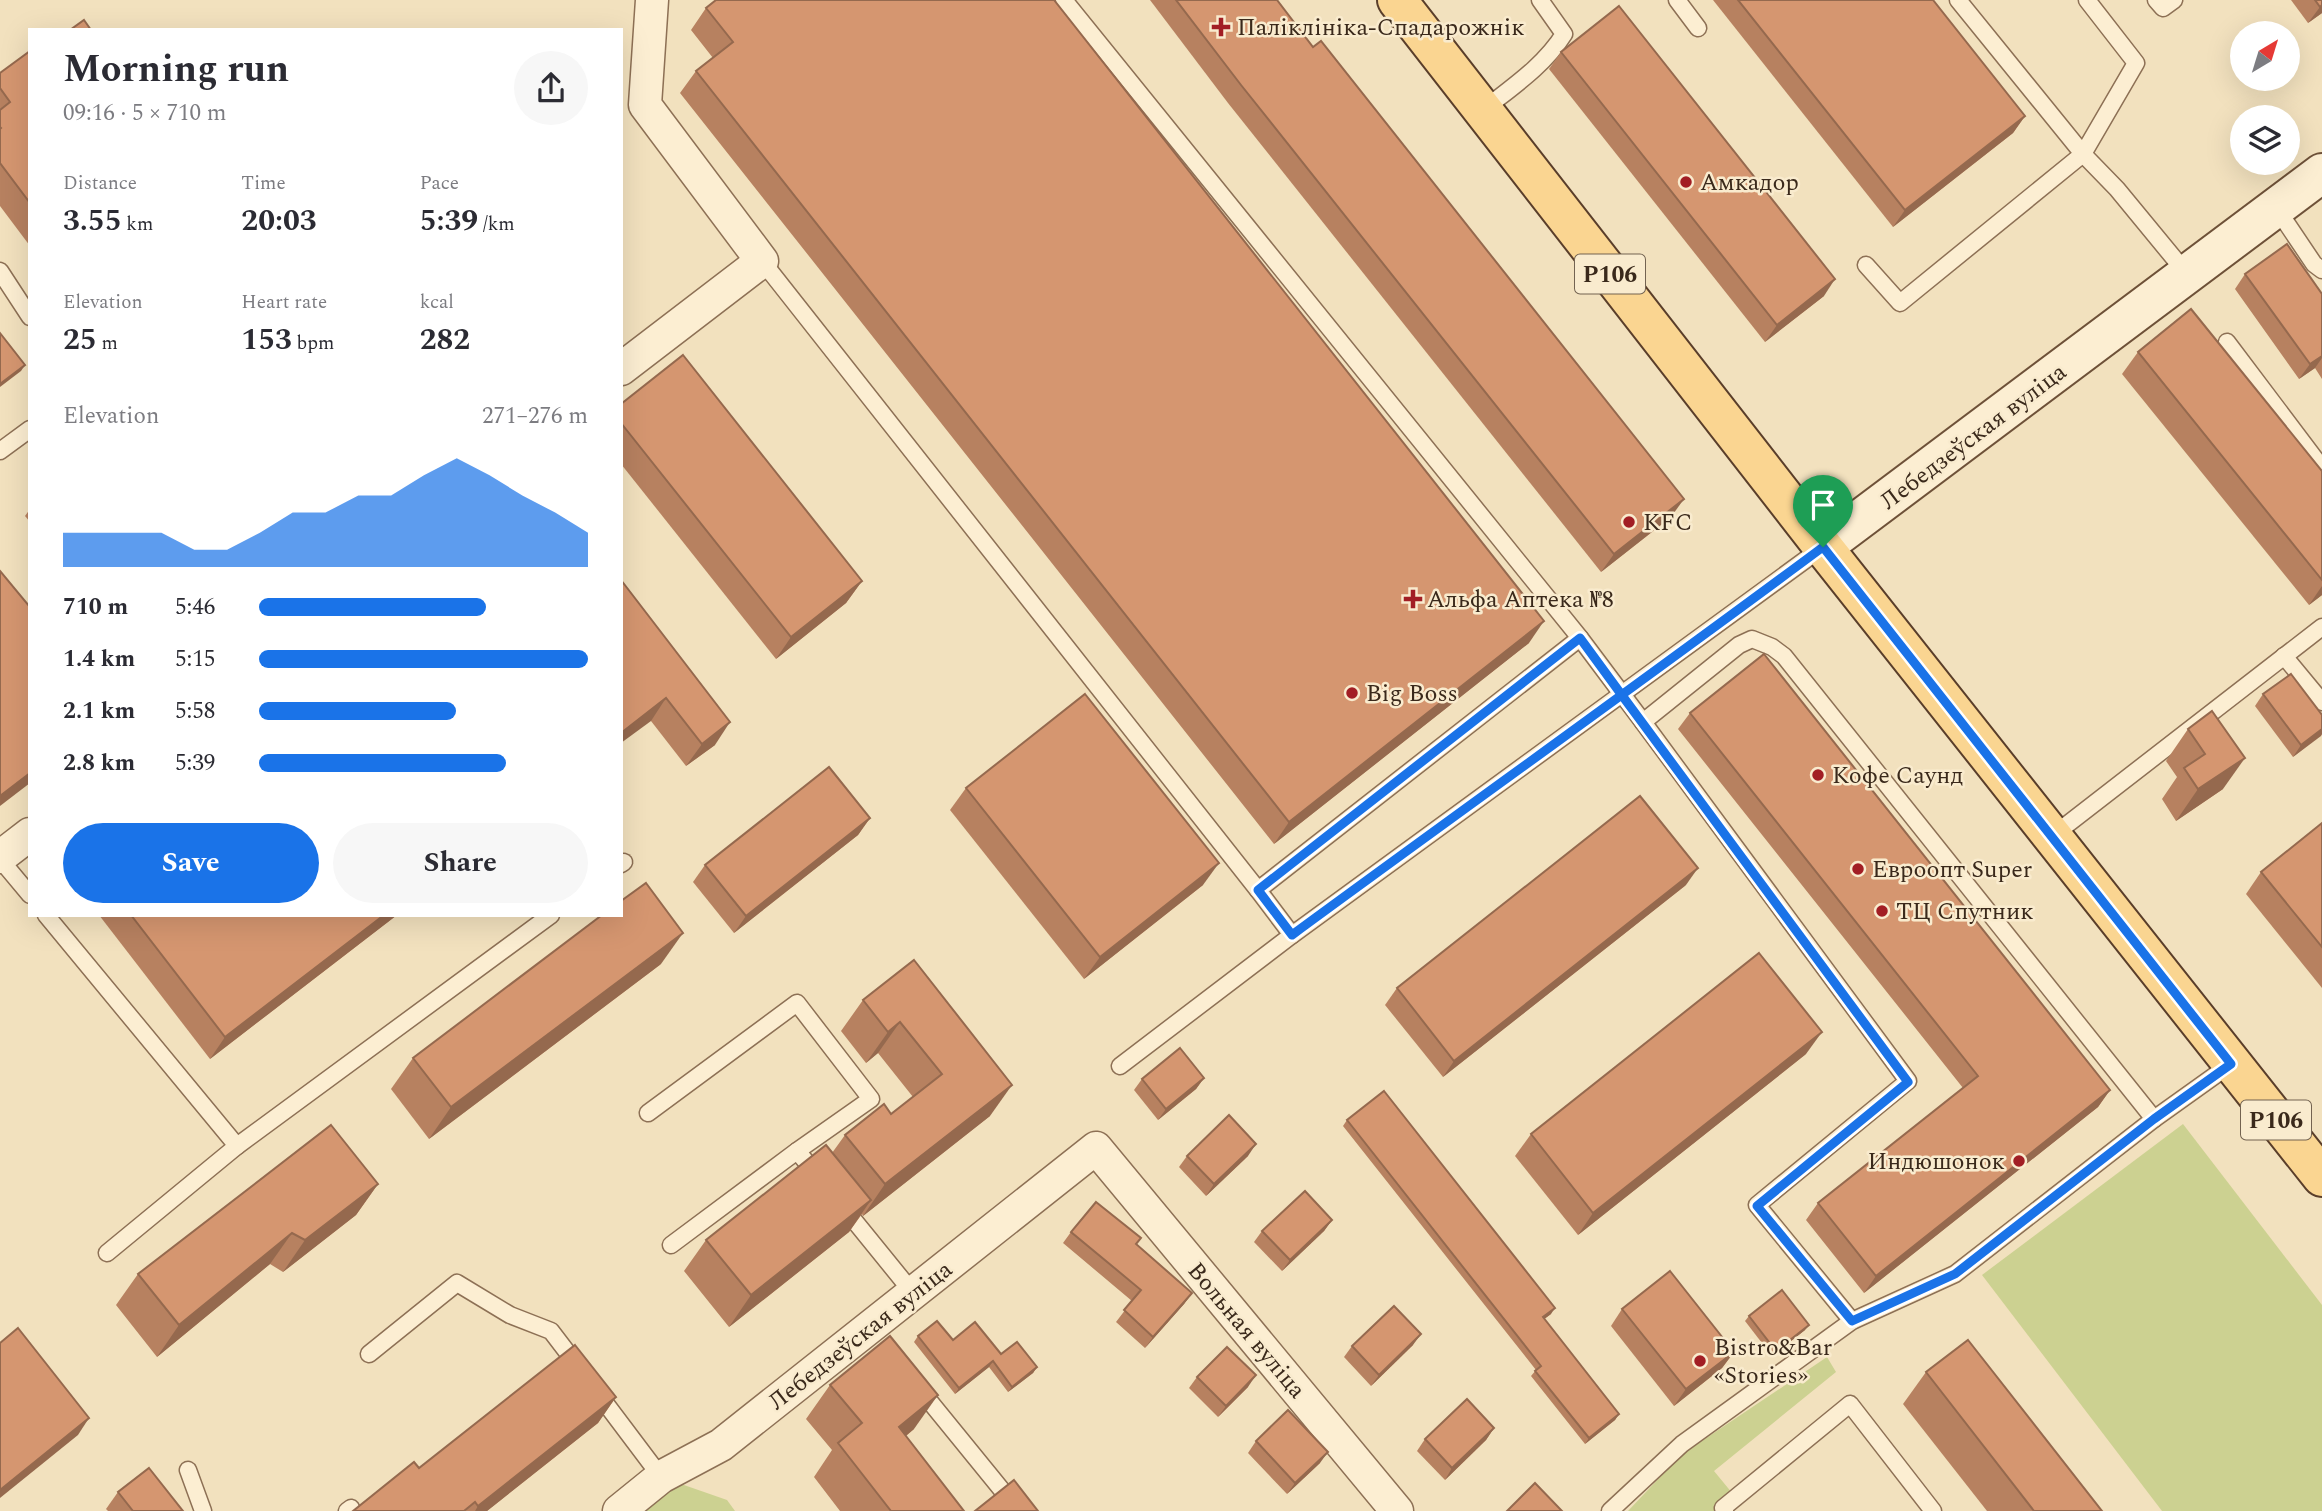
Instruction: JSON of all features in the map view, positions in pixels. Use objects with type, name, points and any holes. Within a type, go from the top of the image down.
[{"type":"main road","name":"Р106","points":[[1397,0],[1823,547],[2322,1177]]},
{"type":"main road","name":"Лебедзеўская вуліца","points":[[1823,547],[2322,173]]},
{"type":"street","points":[[623,367],[762,261],[645,105],[652,0]]},
{"type":"street","points":[[0,858],[28,836]]},
{"type":"street","name":"Лебедзеўская вуліца","points":[[618,1511],[661,1477],[721,1445],[876,1336],[913,1293],[1096,1148]]},
{"type":"street","name":"Вольная вуліца","points":[[1096,1148],[1397,1511]]},
{"type":"lane","points":[[1065,0],[1580,638],[1908,1082],[1757,1206],[1852,1321]]},
{"type":"lane","points":[[1483,110],[1553,51],[1564,34],[1540,0]]},
{"type":"lane","points":[[1677,0],[1699,28]]},
{"type":"lane","points":[[1958,0],[2083,154],[2117,189],[2188,275]]},
{"type":"lane","points":[[1867,265],[1900,303],[2083,154],[2136,63],[2087,0]]},
{"type":"lane","points":[[2157,0],[2163,8],[2174,0]]},
{"type":"lane","points":[[2277,209],[2314,264],[2322,271]]},
{"type":"lane","points":[[762,261],[1292,935]]},
{"type":"lane","points":[[0,271],[28,314]]},
{"type":"lane","points":[[2227,342],[2322,468]]},
{"type":"lane","points":[[1,447],[28,430]]},
{"type":"lane","name":"Лебедзеўская вуліца","points":[[1120,1066],[1292,935],[1823,547]]},
{"type":"lane","points":[[2051,837],[2322,627]]},
{"type":"lane","points":[[1258,890],[1580,638]]},
{"type":"lane","points":[[1643,722],[1739,645],[1752,639],[1772,647],[1784,656],[2154,1119]]},
{"type":"lane","points":[[2284,656],[2322,702]]},
{"type":"lane","points":[[0,858],[28,893]]},
{"type":"lane","points":[[48,917],[237,1146]]},
{"type":"lane","points":[[107,1254],[237,1146],[548,917]]},
{"type":"lane","points":[[648,1113],[797,1003],[871,1099],[671,1245]]},
{"type":"lane","points":[[1610,1511],[1682,1444],[1852,1321],[1955,1274],[2154,1119],[2231,1064]]},
{"type":"lane","points":[[797,1151],[913,1293]]},
{"type":"lane","points":[[369,1354],[457,1283],[510,1315],[551,1331],[661,1477]]},
{"type":"lane","points":[[908,1375],[1010,1500]]},
{"type":"lane","points":[[1725,1511],[1723,1508],[1850,1404],[1933,1511]]},
{"type":"lane","points":[[188,1470],[203,1511]]},
{"type":"green space","points":[[2183,1124],[2322,1305],[2322,1511],[2162,1511],[1982,1275]]},
{"type":"green space","points":[[1827,1357],[1836,1372],[1714,1471],[1742,1505],[1720,1511],[1628,1511],[1681,1455]]},
{"type":"green space","points":[[661,1477],[727,1500],[735,1511],[619,1511]]},
{"type":"building","points":[[716,0],[1054,0],[1544,621],[1289,822],[696,71],[733,42],[706,8]]},
{"type":"building","points":[[1176,0],[1277,0],[1313,47],[1321,41],[1684,499],[1614,554]]},
{"type":"building","points":[[1738,0],[1933,0],[2025,116],[1905,210]]},
{"type":"building","name":"Амкадор","points":[[1619,6],[1835,279],[1777,325],[1561,52]]},
{"type":"building","points":[[84,20],[90,28],[73,28]]},
{"type":"building","points":[[28,52],[28,200],[0,163],[0,110],[10,102],[0,88],[0,73]]},
{"type":"building","points":[[2287,244],[2322,294],[2322,356],[2310,364],[2245,274]]},
{"type":"building","points":[[2191,309],[2322,471],[2322,580],[2138,352]]},
{"type":"building","points":[[0,333],[25,365],[0,384]]},
{"type":"building","points":[[683,355],[862,581],[791,637],[623,426],[623,402]]},
{"type":"building","points":[[0,571],[28,605],[28,775],[0,796]]},
{"type":"building","points":[[623,583],[730,722],[702,744],[666,698],[623,731]]},
{"type":"building","name":"ТЦ Спутник","points":[[1764,654],[2110,1090],[1876,1276],[1818,1203],[1978,1076],[1690,713]]},
{"type":"building","points":[[2291,674],[2322,715],[2322,729],[2301,745],[2263,694]]},
{"type":"building","points":[[1085,694],[1219,863],[1100,957],[966,788]]},
{"type":"building","points":[[2212,711],[2245,758],[2198,789],[2184,768],[2205,754],[2188,729]]},
{"type":"building","points":[[829,767],[870,818],[746,916],[705,865]]},
{"type":"building","points":[[1640,796],[1698,868],[1454,1061],[1397,988]]},
{"type":"building","points":[[2322,823],[2322,947],[2261,872]]},
{"type":"building","points":[[646,883],[683,933],[451,1107],[413,1058],[599,917],[623,917],[623,900]]},
{"type":"building","points":[[133,917],[381,917],[225,1037]]},
{"type":"building","points":[[1759,953],[1822,1032],[1593,1213],[1531,1134]]},
{"type":"building","points":[[914,960],[1012,1085],[885,1184],[845,1135],[884,1104],[891,1114],[942,1074],[900,1022],[888,1032],[863,1000]]},
{"type":"building","points":[[1180,1048],[1204,1078],[1166,1109],[1142,1079]]},
{"type":"building","points":[[1384,1091],[1555,1308],[1543,1317],[1619,1414],[1589,1438],[1535,1371],[1541,1366],[1347,1120]]},
{"type":"building","points":[[1229,1115],[1256,1144],[1214,1184],[1187,1156]]},
{"type":"building","points":[[331,1125],[378,1184],[305,1240],[292,1233],[179,1325],[138,1274]]},
{"type":"building","points":[[826,1145],[871,1200],[751,1295],[706,1240]]},
{"type":"building","points":[[1305,1191],[1332,1220],[1290,1260],[1262,1231]]},
{"type":"building","points":[[1096,1202],[1141,1238],[1136,1244],[1192,1293],[1153,1337],[1124,1310],[1141,1290],[1071,1232]]},
{"type":"building","points":[[1670,1271],[1734,1352],[1686,1389],[1622,1309]]},
{"type":"building","points":[[1782,1290],[1809,1325],[1776,1351],[1749,1316]]},
{"type":"building","points":[[1394,1306],[1421,1334],[1379,1375],[1352,1346]]},
{"type":"building","points":[[937,1321],[953,1340],[975,1322],[1001,1354],[1017,1342],[1037,1367],[1012,1387],[993,1361],[959,1388],[918,1336]]},
{"type":"building","points":[[18,1328],[89,1418],[0,1490],[0,1343]]},
{"type":"building","points":[[890,1336],[938,1395],[899,1427],[964,1511],[891,1511],[838,1443],[862,1423],[830,1385]]},
{"type":"building","points":[[1968,1340],[2102,1511],[2034,1511],[1926,1372]]},
{"type":"building","points":[[575,1345],[616,1397],[478,1506],[475,1502],[464,1511],[353,1511],[414,1462],[419,1468]]},
{"type":"building","points":[[1227,1347],[1256,1375],[1226,1406],[1197,1377]]},
{"type":"building","points":[[1467,1399],[1494,1428],[1452,1468],[1425,1439]]},
{"type":"building","points":[[1288,1410],[1328,1452],[1295,1483],[1256,1441]]},
{"type":"building","points":[[149,1468],[183,1511],[133,1511],[118,1492]]},
{"type":"building","points":[[1014,1480],[1038,1511],[975,1511]]},
{"type":"building","points":[[1535,1483],[1562,1511],[1507,1511]]},
{"type":"place","name":"Паліклініка-Спадарожнік","points":[[1221,27]]},
{"type":"place","name":"Амкадор","points":[[1686,182]]},
{"type":"place","name":"KFC","points":[[1629,522]]},
{"type":"place","name":"Альфа Аптека №8","points":[[1413,599]]},
{"type":"place","name":"Big Boss","points":[[1352,693]]},
{"type":"place","name":"Кофе Саунд","points":[[1818,775]]},
{"type":"place","name":"Евроопт Super","points":[[1858,869]]},
{"type":"place","name":"ТЦ Спутник","points":[[1882,911]]},
{"type":"place","name":"Индюшонок","points":[[2019,1161]]},
{"type":"place","name":"Bistro&Bar «Stories»","points":[[1700,1361]]},
{"type":"route","points":[[1823,547],[1726,620],[1621,694],[1292,935],[1258,890],[1580,638],[1621,694],[1643,722],[1908,1082],[1757,1206],[1838,1308],[1852,1321],[1955,1274],[2154,1119],[2231,1064],[1823,547]]}]
